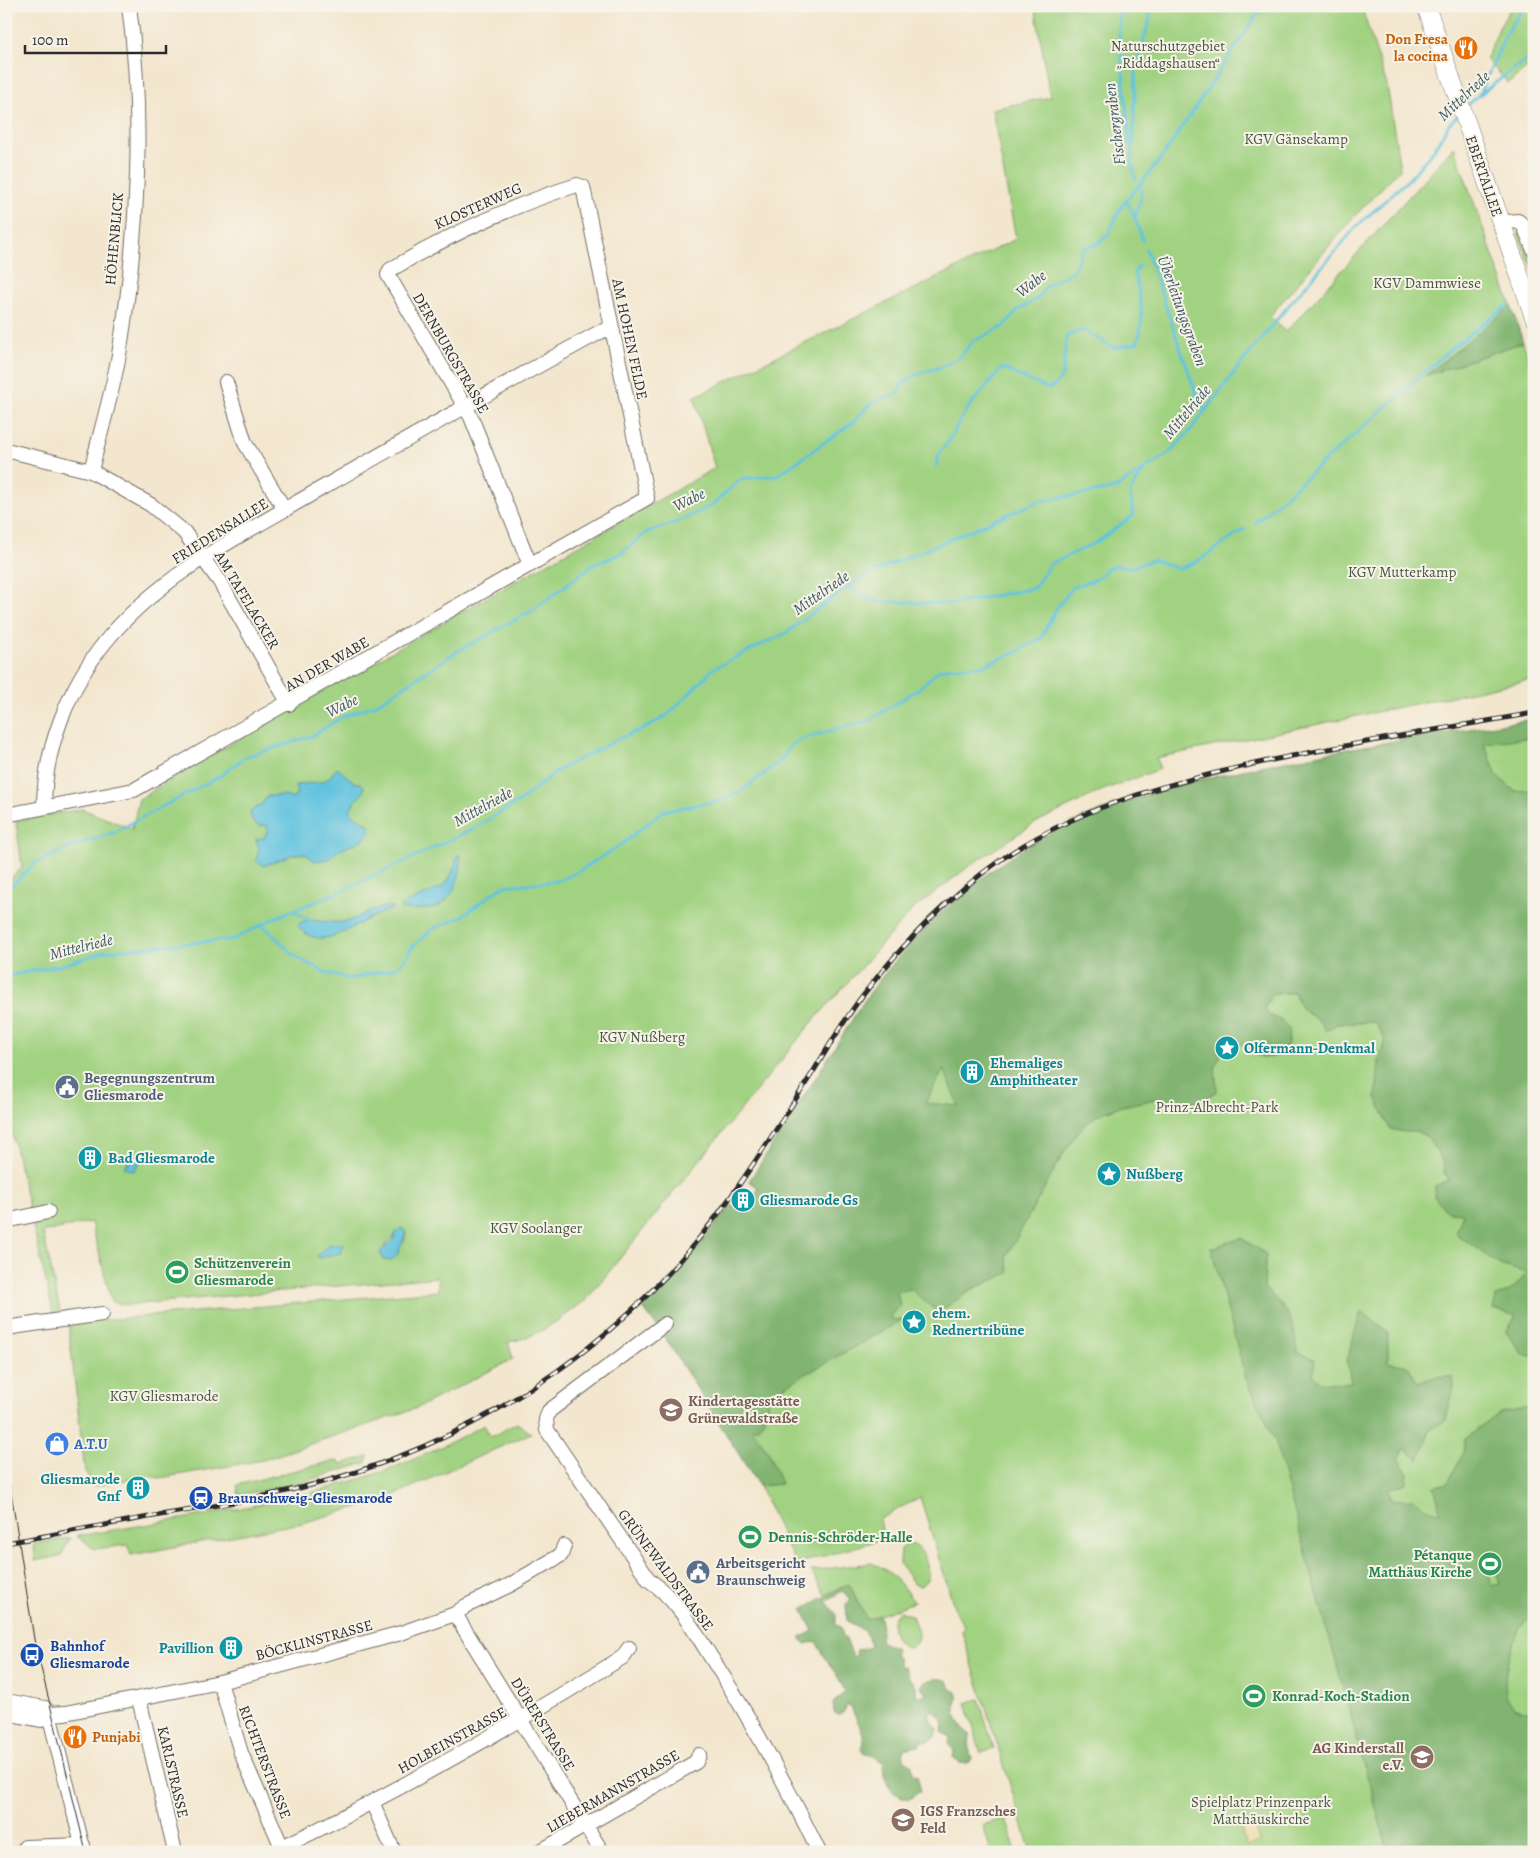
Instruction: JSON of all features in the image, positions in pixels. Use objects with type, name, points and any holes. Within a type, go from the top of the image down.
[{"type":"main road","name":"EBERTALLEE","points":[[1426,6],[1534,317]]},
{"type":"street","name":"HÖHENBLICK","points":[[90,471],[121,343],[134,218],[137,108],[134,40],[129,6]]},
{"type":"street","name":"KLOSTERWEG","points":[[390,270],[452,234],[516,205],[577,185],[582,187]]},
{"type":"street","name":"AM HOHEN FELDE","points":[[582,187],[647,498]]},
{"type":"street","points":[[1502,225],[1518,221],[1524,226],[1534,250]]},
{"type":"street","name":"DERNBURGSTRASSE","points":[[390,270],[388,276],[465,405],[530,565]]},
{"type":"street","name":"FRIEDENSALLEE","points":[[44,807],[47,772],[66,706],[83,674],[105,642],[126,618],[151,596],[203,557],[465,405],[600,332],[611,328]]},
{"type":"street","name":"FRIEDENSALLEE","points":[[226,382],[245,442],[285,510]]},
{"type":"street","name":"AM TAFELACKER","points":[[6,450],[90,471],[151,505],[184,532],[203,557],[289,704]]},
{"type":"street","name":"AN DER WABE","points":[[6,815],[134,790],[289,704],[647,498]]},
{"type":"street","points":[[6,1221],[48,1212]]},
{"type":"street","points":[[6,1328],[102,1314]]},
{"type":"street","name":"GRÜNEWALDSTRASSE","points":[[665,1324],[549,1412],[546,1419],[547,1430],[644,1573],[666,1592],[725,1678],[797,1806],[819,1852]]},
{"type":"street","name":"BÖCKLINSTRASSE","points":[[6,1713],[41,1720],[49,1714],[65,1713],[220,1682],[372,1642],[455,1614],[466,1606],[538,1570],[561,1555],[564,1546]]},
{"type":"street","name":"DÜRERSTRASSE","points":[[455,1614],[588,1825],[602,1852]]},
{"type":"street","name":"HOLBEINSTRASSE","points":[[283,1849],[373,1804],[522,1720],[623,1657],[629,1648]]},
{"type":"street","name":"RICHTERSTRASSE","points":[[220,1682],[241,1752],[283,1849]]},
{"type":"street","name":"KARLSTRASSE","points":[[139,1699],[175,1852]]},
{"type":"street","points":[[6,1701],[45,1708],[49,1714],[83,1848],[25,1847]]},
{"type":"street","name":"LIEBERMANNSTRASSE","points":[[539,1852],[696,1762],[699,1755]]},
{"type":"street","points":[[373,1804],[394,1852]]},
{"type":"green space","points":[[1035,6],[1361,6],[1387,85],[1400,169],[1351,220],[1270,316],[1286,332],[1454,147],[1511,306],[1427,375],[1523,342],[1534,377],[1534,679],[1156,758],[1160,769],[1103,790],[1035,823],[972,864],[912,910],[808,1027],[586,1300],[539,1332],[508,1342],[513,1359],[417,1408],[263,1460],[160,1478],[148,1476],[94,1486],[85,1471],[68,1323],[438,1291],[438,1277],[127,1305],[112,1302],[91,1222],[43,1232],[60,1311],[54,1317],[6,1108],[6,882],[22,868],[16,821],[82,809],[132,829],[139,799],[242,737],[715,468],[694,397],[1016,239],[992,109],[1050,97]],"holes":[[[403,1228],[406,1232],[404,1242],[384,1246]]]},
{"type":"green space","points":[[1512,6],[1534,6],[1534,63],[1508,83],[1486,59],[1500,26]]},
{"type":"green space","points":[[1534,223],[1534,272],[1518,233]]},
{"type":"green space","points":[[1511,306],[1523,342],[1425,376]]},
{"type":"green space","name":"Prinz-Albrecht-Park","points":[[1534,719],[1534,1851],[1031,1852],[962,1632],[964,1626],[956,1613],[920,1497],[880,1519],[883,1536],[876,1541],[796,1564],[759,1486],[664,1336],[643,1308],[682,1267],[731,1205],[744,1212],[759,1188],[749,1181],[878,982],[940,915],[999,865],[1070,824],[1128,801],[1193,781],[1352,748]]},
{"type":"green space","points":[[1534,719],[1534,737],[1484,743],[1497,776],[1515,791],[1534,790],[1534,1357],[1523,1354],[1506,1332],[1516,1316],[1493,1309],[1496,1297],[1513,1289],[1527,1273],[1500,1265],[1456,1234],[1463,1213],[1447,1212],[1434,1196],[1435,1186],[1450,1179],[1444,1174],[1444,1165],[1428,1137],[1418,1132],[1390,1129],[1376,1097],[1379,1061],[1385,1040],[1375,1022],[1337,1024],[1326,1031],[1321,1023],[1301,1008],[1294,992],[1272,995],[1265,1007],[1267,1014],[1282,1021],[1289,1029],[1285,1052],[1275,1056],[1261,1057],[1230,1039],[1215,1066],[1217,1091],[1198,1103],[1172,1106],[1156,1099],[1118,1107],[1097,1115],[1079,1131],[1065,1151],[1006,1257],[1009,1273],[975,1288],[937,1313],[911,1289],[897,1292],[900,1306],[891,1315],[891,1319],[902,1320],[769,1395],[765,1419],[757,1428],[752,1428],[769,1453],[781,1484],[759,1486],[664,1336],[643,1308],[682,1267],[731,1205],[744,1212],[759,1188],[749,1181],[866,998],[897,959],[941,913],[991,871],[1044,836],[1122,803],[1200,780],[1280,762],[1375,744]],"holes":[[[944,1069],[959,1106],[925,1103]]]},
{"type":"green space","points":[[1241,1238],[1266,1254],[1264,1288],[1285,1309],[1289,1316],[1294,1331],[1297,1352],[1315,1359],[1313,1375],[1320,1382],[1351,1383],[1347,1360],[1361,1311],[1388,1332],[1388,1362],[1408,1366],[1418,1383],[1437,1376],[1453,1377],[1454,1387],[1446,1420],[1430,1430],[1419,1460],[1404,1448],[1398,1459],[1408,1474],[1407,1483],[1388,1489],[1392,1500],[1413,1499],[1428,1509],[1441,1512],[1434,1486],[1448,1483],[1463,1453],[1465,1439],[1500,1413],[1534,1406],[1534,1613],[1520,1628],[1513,1643],[1506,1669],[1505,1683],[1511,1705],[1520,1710],[1534,1710],[1534,1851],[1388,1852],[1275,1440],[1246,1379],[1211,1248]],"holes":[[[1491,1552],[1500,1584],[1492,1586],[1484,1554]]]},
{"type":"green space","points":[[517,1423],[531,1433],[383,1500],[302,1523],[131,1555],[128,1545],[94,1549],[77,1536],[221,1512],[293,1497],[379,1473],[440,1448],[484,1425],[491,1437]]},
{"type":"green space","points":[[368,1456],[366,1463],[296,1484],[239,1495],[237,1485],[337,1460],[342,1464]]},
{"type":"green space","points":[[70,1538],[61,1556],[35,1561],[34,1544]]},
{"type":"green space","points":[[907,1543],[918,1548],[924,1556],[928,1568],[928,1579],[921,1586],[914,1584],[900,1564],[901,1549]]},
{"type":"green space","points":[[871,1563],[890,1574],[914,1602],[867,1620],[849,1584],[825,1595],[811,1571]]},
{"type":"green space","points":[[849,1584],[867,1620],[879,1615],[882,1627],[880,1641],[896,1649],[894,1655],[898,1658],[900,1666],[904,1666],[908,1676],[916,1685],[916,1694],[921,1697],[926,1695],[921,1686],[926,1681],[937,1679],[948,1681],[951,1689],[957,1692],[957,1717],[962,1727],[970,1735],[969,1749],[972,1758],[970,1762],[960,1763],[953,1757],[954,1751],[949,1744],[950,1737],[942,1732],[943,1721],[934,1711],[929,1712],[931,1721],[938,1729],[936,1737],[929,1741],[922,1741],[919,1746],[903,1749],[904,1759],[912,1765],[912,1774],[917,1776],[921,1791],[909,1799],[892,1791],[885,1777],[884,1763],[872,1755],[866,1754],[862,1749],[862,1732],[851,1706],[847,1705],[843,1713],[838,1715],[834,1712],[833,1703],[845,1692],[816,1641],[805,1644],[800,1638],[813,1631],[802,1609]],"holes":[[[842,1591],[851,1599],[846,1604],[847,1621],[860,1628],[866,1634],[871,1647],[857,1650],[856,1656],[853,1657],[846,1639],[843,1637],[841,1627],[836,1625],[836,1614],[826,1601]]]},
{"type":"green space","points":[[901,1611],[912,1616],[918,1632],[918,1641],[910,1648],[900,1643],[894,1632],[893,1620]]},
{"type":"green space","points":[[979,1699],[994,1749],[981,1753],[966,1703]]},
{"type":"green space","points":[[1006,1818],[1016,1852],[991,1852],[983,1825]]},
{"type":"sand","points":[[1253,1820],[1259,1842],[1246,1846],[1240,1824]]},
{"type":"water","points":[[337,768],[355,783],[361,783],[364,786],[363,793],[351,808],[351,812],[370,825],[370,832],[364,839],[336,852],[329,859],[315,861],[304,853],[292,855],[263,866],[256,860],[259,849],[256,839],[264,838],[268,830],[266,825],[259,826],[252,820],[250,812],[262,804],[267,796],[284,795],[293,799],[297,793],[295,785],[321,782],[329,778]]},
{"type":"water","points":[[460,855],[459,877],[452,892],[442,904],[428,909],[400,909],[406,903],[444,885],[451,875],[457,856]]},
{"type":"water","points":[[392,907],[391,910],[380,913],[331,937],[319,938],[308,935],[298,926],[309,919],[328,922],[348,921],[379,908]]},
{"type":"water","points":[[139,1152],[144,1155],[134,1171],[124,1167],[126,1164],[129,1164],[128,1161],[133,1153]]},
{"type":"water","points":[[403,1228],[406,1232],[398,1254],[391,1261],[384,1260],[380,1252],[394,1239],[395,1232]]},
{"type":"water","points":[[343,1244],[341,1253],[319,1258],[317,1256],[327,1246]]},
{"type":"waterway","name":"Fischergraben","points":[[1120,6],[1119,34],[1129,134],[1128,144],[1133,144],[1132,165],[1136,179]]},
{"type":"waterway","points":[[1133,144],[1136,68],[1150,18],[1150,6]]},
{"type":"waterway","name":"Wabe","points":[[6,891],[35,863],[73,846],[115,832],[220,776],[245,757],[312,736],[342,717],[377,704],[458,651],[533,610],[593,565],[620,554],[646,533],[679,521],[711,506],[741,479],[778,475],[855,421],[873,403],[897,395],[902,384],[922,372],[939,368],[959,358],[972,342],[1004,326],[1018,310],[1040,297],[1046,286],[1073,271],[1083,248],[1097,244],[1108,235],[1121,207],[1163,156],[1263,6]]},
{"type":"waterway","points":[[1480,93],[1508,30],[1521,12],[1521,6]]},
{"type":"waterway","name":"Mittelriede","points":[[1467,106],[1534,54]]},
{"type":"waterway","name":"Mittelriede","points":[[6,976],[66,964],[105,951],[234,939],[274,918],[337,893],[467,832],[520,801],[558,770],[620,738],[646,728],[669,714],[714,668],[786,633],[847,587],[871,573],[1039,501],[1114,489],[1168,454],[1189,432],[1289,305],[1357,226],[1410,178],[1433,151],[1449,124],[1457,116]]},
{"type":"waterway","name":"Fischergraben","points":[[1135,218],[1141,198],[1141,188]]},
{"type":"waterway","name":"Überleitungsgraben","points":[[1126,201],[1132,210],[1143,241]]},
{"type":"waterway","name":"Überleitungsgraben","points":[[1146,249],[1198,399],[1205,410]]},
{"type":"waterway","points":[[936,466],[939,453],[948,442],[967,409],[1002,368],[1048,389],[1060,380],[1064,367],[1067,336],[1084,330],[1114,348],[1137,343],[1142,316],[1134,272],[1139,266]]},
{"type":"waterway","points":[[1255,523],[1454,346],[1508,305]]},
{"type":"waterway","points":[[847,587],[873,601],[954,604],[1034,588],[1050,564],[1097,542],[1133,516],[1130,492],[1142,473]]},
{"type":"waterway","points":[[262,924],[296,957],[324,972],[350,979],[395,968],[406,958],[412,947],[434,928],[461,917],[503,886],[558,881],[576,873],[621,845],[663,811],[723,800],[743,790],[781,760],[791,745],[801,739],[868,721],[917,690],[939,670],[952,667],[981,666],[1015,653],[1041,638],[1056,609],[1073,587],[1094,580],[1101,576],[1106,569],[1115,566],[1132,567],[1153,560],[1179,569],[1198,561],[1245,529]]},
{"type":"waterway","points":[[294,911],[309,919]]},
{"type":"tram line","points":[[6,1460],[34,1639],[86,1852]]},
{"type":"railway","points":[[6,1543],[245,1500],[330,1480],[390,1460],[448,1435],[503,1406],[556,1372],[605,1334],[651,1292],[693,1245],[753,1165],[849,1014],[893,958],[926,923],[962,890],[999,861],[1030,841],[1096,810],[1165,786],[1272,760],[1337,747],[1534,713]]},
{"type":"place","name":"Don Fresa la cocina","points":[[1466,48]]},
{"type":"place","name":"Olfermann-Denkmal","points":[[1227,1048]]},
{"type":"place","name":"Ehemaliges Amphitheater","points":[[972,1072]]},
{"type":"place","name":"Begegnungszentrum Gliesmarode","points":[[67,1087]]},
{"type":"place","name":"Bad Gliesmarode","points":[[90,1158]]},
{"type":"place","name":"Nußberg","points":[[1109,1174]]},
{"type":"place","name":"Gliesmarode Gs","points":[[743,1200]]},
{"type":"place","name":"Schützenverein Gliesmarode","points":[[177,1272]]},
{"type":"place","name":"ehem. Rednertribüne","points":[[914,1322]]},
{"type":"place","name":"Kindertagesstätte Grünewaldstraße","points":[[671,1410]]},
{"type":"place","name":"A.T.U","points":[[57,1444]]},
{"type":"place","name":"Gliesmarode Gnf","points":[[138,1488]]},
{"type":"place","name":"Braunschweig-Gliesmarode","points":[[201,1498]]},
{"type":"place","name":"Dennis-Schröder-Halle","points":[[750,1537]]},
{"type":"place","name":"Pétanque Matthäus Kirche","points":[[1490,1564]]},
{"type":"place","name":"Arbeitsgericht Braunschweig","points":[[698,1572]]},
{"type":"place","name":"Pavillion","points":[[231,1648]]},
{"type":"place","name":"Bahnhof Gliesmarode","points":[[32,1655]]},
{"type":"place","name":"Konrad-Koch-Stadion","points":[[1254,1696]]},
{"type":"place","name":"Punjabi","points":[[75,1737]]},
{"type":"place","name":"AG Kinderstall e.V.","points":[[1422,1757]]},
{"type":"place","name":"IGS Franzsches Feld","points":[[903,1820]]},
{"type":"park label","name":"Naturschutzgebiet „Riddagshausen“","points":[[1168,54]]},
{"type":"park label","name":"KGV Gänsekamp","points":[[1296,139]]},
{"type":"park label","name":"KGV Dammwiese","points":[[1427,283]]},
{"type":"park label","name":"KGV Mutterkamp","points":[[1402,572]]},
{"type":"park label","name":"KGV Nußberg","points":[[642,1037]]},
{"type":"park label","name":"KGV Soolanger","points":[[536,1228]]},
{"type":"park label","name":"KGV Gliesmarode","points":[[164,1396]]},
{"type":"park label","name":"Spielplatz Prinzenpark Matthäuskirche","points":[[1261,1810]]}]
